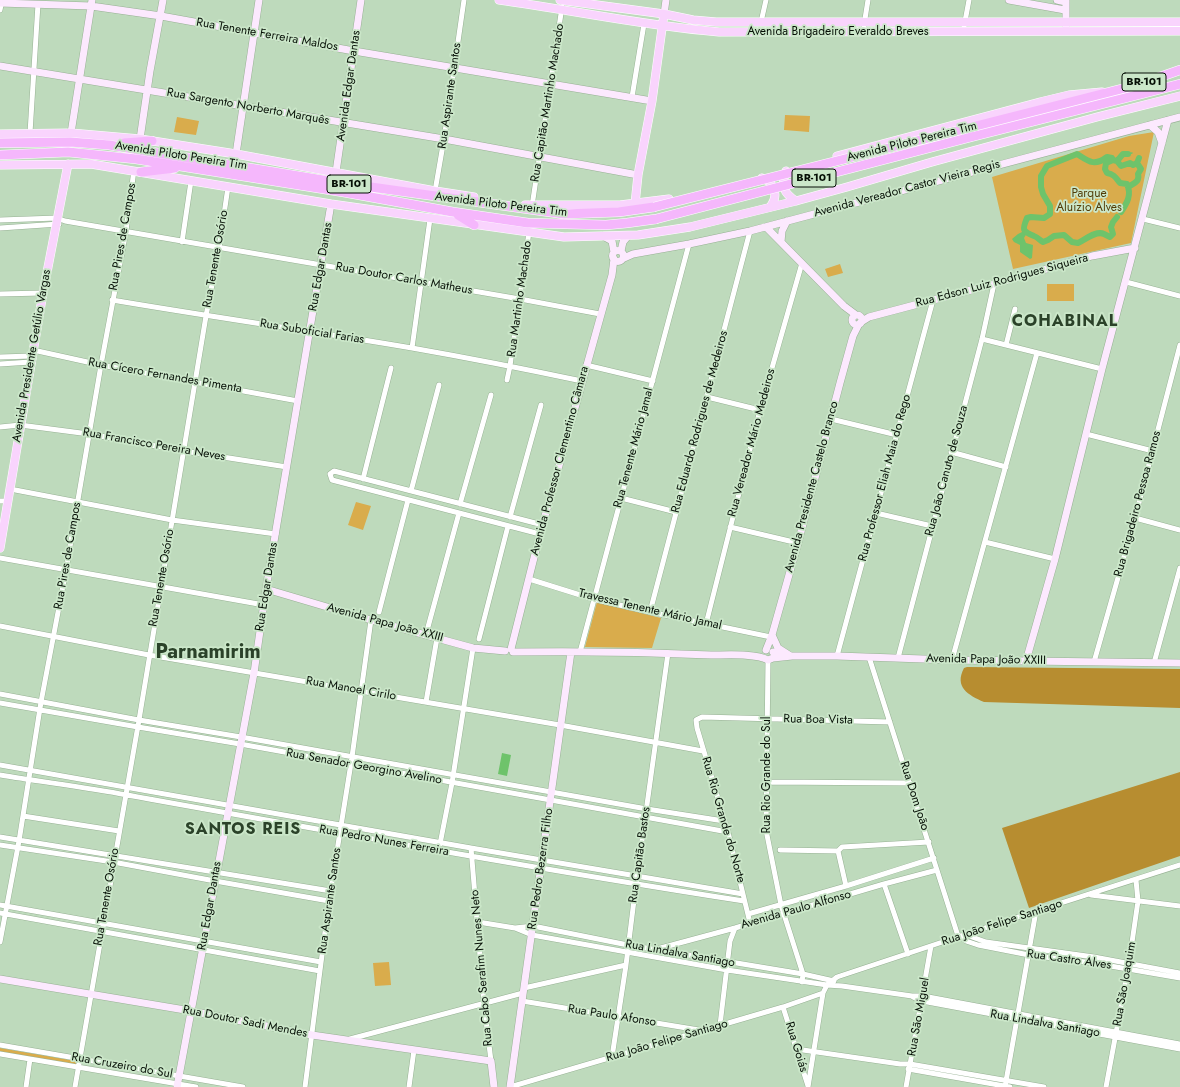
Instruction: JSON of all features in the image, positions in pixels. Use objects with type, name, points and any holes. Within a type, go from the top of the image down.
[{"type":"highway","name":"Avenida Piloto Pereira Tim","points":[[0,143],[70,142],[109,145],[335,182],[564,214],[620,212],[654,207],[1108,93],[1137,85],[1180,70]]},
{"type":"highway","name":"Avenida Piloto Pereira Tim","points":[[0,155],[68,152],[129,158],[343,192],[453,212],[538,224],[627,224],[656,219],[1180,84]]},
{"type":"highway","points":[[109,145],[152,141]]},
{"type":"highway","points":[[138,171],[190,167]]},
{"type":"highway","points":[[453,212],[474,225]]},
{"type":"main road","name":"Avenida Brigadeiro Everaldo Breves","points":[[499,0],[562,2],[664,14],[693,20],[761,22],[1180,22]]},
{"type":"main road","name":"Avenida Brigadeiro Everaldo Breves","points":[[562,2],[644,24],[719,32],[1180,31]]},
{"type":"main road","points":[[635,204],[638,175],[652,101],[664,14]]},
{"type":"main road","points":[[1163,76],[1180,65]]},
{"type":"main road","points":[[0,134],[71,133],[140,139],[236,154],[435,191],[532,206],[635,204],[694,195],[1040,102],[1090,92],[1108,93]]},
{"type":"main road","points":[[0,165],[91,164],[332,204],[474,225],[564,237],[628,236],[670,231],[796,201],[932,162],[1180,96]]},
{"type":"main road","name":"Avenida Presidente Getúlio Vargas","points":[[0,548],[4,501],[10,489],[43,293],[68,164]]},
{"type":"main road","points":[[786,171],[782,182],[786,192],[796,201]]},
{"type":"main road","points":[[761,177],[770,182],[773,187],[775,194],[774,202],[770,207]]},
{"type":"street","points":[[140,139],[163,0]]},
{"type":"street","points":[[236,154],[259,0]]},
{"type":"street","name":"Avenida Edgar Dantas","points":[[336,172],[361,0]]},
{"type":"street","name":"Rua Aspirante Santos","points":[[435,191],[464,0]]},
{"type":"street","points":[[664,14],[666,0]]},
{"type":"street","points":[[761,22],[766,0]]},
{"type":"street","points":[[863,31],[868,0]]},
{"type":"street","points":[[963,32],[970,0]]},
{"type":"street","points":[[1009,0],[1065,10]]},
{"type":"street","points":[[1057,0],[1066,1],[1066,31]]},
{"type":"street","name":"Rua Capitão Martinho Machado","points":[[532,206],[562,2]]},
{"type":"street","points":[[71,133],[92,3]]},
{"type":"street","name":"Rua Tenente Ferreira Maldos","points":[[1,4],[92,3],[354,51],[652,101]]},
{"type":"street","points":[[30,133],[38,4]]},
{"type":"street","points":[[632,97],[644,24]]},
{"type":"street","name":"Rua Sargento Norberto Marquês","points":[[0,66],[444,139],[638,175]]},
{"type":"street","name":"Avenida Vereador Castor Vieira Regis","points":[[620,255],[689,244],[750,231],[1180,117]]},
{"type":"street","points":[[1026,661],[1055,559],[1102,370],[1168,120]]},
{"type":"street","points":[[1150,125],[1158,132],[1162,143]]},
{"type":"street","name":"Rua Pires de Campos","points":[[0,942],[2,913],[6,906],[18,848],[41,702],[66,570],[112,300],[138,171]]},
{"type":"street","points":[[182,242],[191,181]]},
{"type":"street","name":"Rua Tenente Osório","points":[[75,1087],[114,856],[138,728],[228,187]]},
{"type":"street","name":"Rua Edgar Dantas","points":[[177,1086],[254,673],[266,589],[332,204]]},
{"type":"street","points":[[412,348],[430,219]]},
{"type":"street","points":[[1142,219],[1180,228]]},
{"type":"street","name":"Rua Doutor Carlos Matheus","points":[[0,220],[65,221],[600,314]]},
{"type":"street","name":"Rua Doutor Carlos Matheus","points":[[0,228],[56,221]]},
{"type":"street","points":[[781,242],[782,230],[787,221]]},
{"type":"street","points":[[766,226],[857,319]]},
{"type":"street","name":"Rua Eduardo Rodrigues de Medeiros","points":[[650,612],[750,231]]},
{"type":"street","name":"Rua Martinho Machado","points":[[510,366],[529,232]]},
{"type":"street","points":[[603,236],[612,241],[620,255]]},
{"type":"street","name":"Avenida Professor Clementino Câmara","points":[[510,651],[540,534],[600,314],[623,242],[628,236]]},
{"type":"street","name":"Rua Tenente Mário Jamal","points":[[580,652],[689,244]]},
{"type":"street","name":"Rua Edson Luiz Rodrigues Siqueira","points":[[857,319],[994,284],[1092,256],[1135,248]]},
{"type":"street","name":"Rua Vereador Mário Medeiros","points":[[706,624],[760,410],[802,263]]},
{"type":"street","points":[[1126,282],[1180,296]]},
{"type":"street","name":"Rua João Canuto de Souza","points":[[898,658],[951,452],[982,339],[994,284]]},
{"type":"street","points":[[0,294],[43,293]]},
{"type":"street","name":"Rua Suboficial Farias","points":[[112,300],[412,348],[582,381]]},
{"type":"street","name":"Rua Professor Eliah Maia do Rego","points":[[837,656],[933,300]]},
{"type":"street","points":[[1006,345],[1015,309]]},
{"type":"street","name":"Avenida Presidente Castelo Branco","points":[[769,654],[772,636],[857,319]]},
{"type":"street","points":[[982,339],[1102,370]]},
{"type":"street","name":"Rua Brigadeiro Pessoa Ramos","points":[[1094,662],[1135,518],[1180,345]]},
{"type":"street","points":[[952,660],[1037,353]]},
{"type":"street","name":"Rua Cícero Fernandes Pimenta","points":[[0,364],[32,356]]},
{"type":"street","name":"Rua Cícero Fernandes Pimenta","points":[[0,357],[32,356],[101,365],[298,400]]},
{"type":"street","points":[[586,365],[652,381]]},
{"type":"street","points":[[507,380],[510,366]]},
{"type":"street","points":[[363,479],[391,368]]},
{"type":"street","points":[[411,491],[439,385]]},
{"type":"street","points":[[460,504],[491,395]]},
{"type":"street","points":[[706,397],[760,410]]},
{"type":"street","points":[[510,517],[541,405]]},
{"type":"street","points":[[831,419],[897,435]]},
{"type":"street","name":"Rua Francisco Pereira Neves","points":[[0,427],[20,425],[89,434],[287,467]]},
{"type":"street","points":[[1086,434],[1153,451]]},
{"type":"street","points":[[951,452],[1006,467]]},
{"type":"street","points":[[540,534],[332,480],[330,474],[334,471],[543,525]]},
{"type":"street","points":[[341,482],[343,474]]},
{"type":"street","points":[[389,495],[391,486]]},
{"type":"street","points":[[10,489],[172,520],[276,534]]},
{"type":"street","points":[[621,498],[676,512]]},
{"type":"street","points":[[438,508],[440,499]]},
{"type":"street","points":[[378,612],[408,500]]},
{"type":"street","points":[[488,521],[491,512]]},
{"type":"street","points":[[428,627],[459,513]]},
{"type":"street","points":[[876,513],[932,526]]},
{"type":"street","points":[[1135,518],[1180,530]]},
{"type":"street","points":[[479,639],[508,526]]},
{"type":"street","points":[[730,527],[798,543]]},
{"type":"street","points":[[985,542],[1055,559]]},
{"type":"street","points":[[0,558],[264,604]]},
{"type":"street","points":[[1154,663],[1180,568]]},
{"type":"street","name":"Travessa Tenente Mário Jamal","points":[[529,579],[594,599],[706,624],[772,636]]},
{"type":"street","name":"Avenida Papa João XXIII","points":[[266,589],[473,648],[510,651],[668,653],[749,656],[769,654],[791,656],[952,660],[1180,663]]},
{"type":"street","name":"Rua Aspirante Santos","points":[[304,1087],[329,901],[351,764],[360,690],[371,620]]},
{"type":"street","name":"Rua Manoel Cirilo","points":[[0,626],[149,655],[703,750]]},
{"type":"street","points":[[772,636],[778,648],[791,656]]},
{"type":"street","points":[[426,702],[437,638]]},
{"type":"street","points":[[439,850],[452,783],[473,648]]},
{"type":"street","name":"Rua Pedro Bezerra Filho","points":[[510,1087],[571,652]]},
{"type":"street","name":"Rua Capitão Bastos","points":[[612,1057],[628,952],[668,653]]},
{"type":"street","name":"Rua Rio Grande do Sul","points":[[769,654],[766,830],[783,914],[802,974],[802,982]]},
{"type":"street","name":"Rua Dom João","points":[[869,657],[959,936]]},
{"type":"street","name":"Rua Senador Georgino Avelino","points":[[0,694],[241,740],[351,764],[728,832]]},
{"type":"street","name":"Rua Senador Georgino Avelino","points":[[0,702],[138,728],[241,740],[352,757],[646,809],[724,820]]},
{"type":"street","name":"Rua Boa Vista","points":[[699,718],[890,722]]},
{"type":"street","name":"Rua Rio Grande do Norte","points":[[699,718],[696,720],[696,723],[728,832],[750,923]]},
{"type":"street","name":"Rua Pedro Nunes Ferreira","points":[[0,765],[228,806],[341,824],[471,848],[743,894]]},
{"type":"street","name":"Rua Pedro Nunes Ferreira","points":[[0,775],[125,795],[339,834],[744,901]]},
{"type":"street","points":[[767,782],[910,783]]},
{"type":"street","points":[[23,816],[119,832]]},
{"type":"street","points":[[0,837],[331,891]]},
{"type":"street","points":[[780,850],[838,851],[842,847],[929,842]]},
{"type":"street","points":[[0,844],[113,862],[329,901]]},
{"type":"street","name":"Rua Cabo Serafim Nunes Neto","points":[[471,848],[484,1004],[494,1087]]},
{"type":"street","points":[[838,851],[846,886]]},
{"type":"street","name":"Avenida Paulo Alfonso","points":[[748,914],[846,886],[934,858]]},
{"type":"street","points":[[576,874],[578,865]]},
{"type":"street","name":"Rua João Felipe Santiago","points":[[808,1087],[823,993],[827,985],[832,980],[842,975],[967,933],[1180,865]]},
{"type":"street","name":"Avenida Paulo Alfonso","points":[[656,950],[937,870]]},
{"type":"street","name":"Rua São Joaquim","points":[[1106,1087],[1138,901],[1136,880]]},
{"type":"street","points":[[884,884],[908,954]]},
{"type":"street","points":[[696,894],[698,886]]},
{"type":"street","points":[[1088,894],[1180,906]]},
{"type":"street","points":[[0,905],[321,962]]},
{"type":"street","points":[[796,1049],[900,1064],[1007,1087],[1006,1080],[1036,911]]},
{"type":"street","points":[[2,913],[320,971]]},
{"type":"street","name":"Rua Lindalva Santiago","points":[[478,922],[516,928],[532,935],[727,970],[802,982],[912,996],[923,996],[1180,1044]]},
{"type":"street","name":"Rua Lindalva Santiago","points":[[516,928],[533,926],[656,950],[802,974],[832,980],[842,986]]},
{"type":"street","points":[[720,1025],[730,941],[735,928]]},
{"type":"street","name":"Rua Castro Alves","points":[[967,933],[978,940],[1128,966],[1180,973]]},
{"type":"street","name":"Rua Castro Alves","points":[[959,936],[978,946],[1029,955],[1093,960]]},
{"type":"street","name":"Rua São Miguel","points":[[906,1087],[931,946]]},
{"type":"street","points":[[348,1040],[484,1004],[523,990],[626,965]]},
{"type":"street","name":"Rua Castro Alves","points":[[1128,966],[1180,978]]},
{"type":"street","name":"Rua Doutor Sadi Mendes","points":[[0,979],[191,1011],[312,1035],[491,1061]]},
{"type":"street","name":"Rua João Felipe Santiago","points":[[510,1087],[784,1007],[823,993]]},
{"type":"street","name":"Rua Lindalva Santiago","points":[[912,996],[922,1002],[1180,1049]]},
{"type":"street","name":"Rua Paulo Afonso","points":[[522,1001],[702,1030]]},
{"type":"street","name":"Rua Goiás","points":[[784,1007],[808,1087]]},
{"type":"street","name":"Rua Cruzeiro do Sul","points":[[0,1045],[179,1076],[226,1086],[243,1087]]},
{"type":"street","points":[[409,1087],[414,1050]]},
{"type":"street","name":"Rua Cruzeiro do Sul","points":[[0,1054],[177,1086],[196,1087]]},
{"type":"street","points":[[26,1087],[30,1059]]},
{"type":"street","points":[[910,1067],[1006,1080],[1044,1087]]},
{"type":"green space","points":[[785,115],[810,116],[809,132],[784,130]]},
{"type":"green space","points":[[177,117],[199,121],[196,135],[174,132]]},
{"type":"green space","name":"Parque Aluízio Alves","points":[[1154,132],[1131,243],[1013,269],[992,177],[1129,136]]},
{"type":"green space","points":[[840,264],[843,273],[828,277],[825,269]]},
{"type":"green space","points":[[1047,284],[1074,284],[1074,301],[1047,301]]},
{"type":"green space","points":[[356,502],[371,506],[363,530],[348,525]]},
{"type":"green space","points":[[597,602],[661,618],[652,648],[585,647]]},
{"type":"green space","points":[[389,962],[391,985],[375,986],[373,963]]},
{"type":"green space","points":[[0,1048],[76,1061],[76,1065],[0,1052]]},
{"type":"shaded area","points":[[1024,231],[1027,233],[1024,238],[1026,243],[1033,245],[1032,258],[1030,259],[1020,252],[1020,245],[1012,239]]},
{"type":"shaded area","points":[[964,668],[1180,669],[1180,708],[984,702],[964,690],[961,675]]},
{"type":"shaded area","points":[[502,753],[511,755],[507,776],[498,774]]},
{"type":"shaded area","points":[[1180,772],[1180,856],[1029,908],[1002,828]]},
{"type":"waterway","points":[[1128,154],[1132,153]]},
{"type":"waterway","points":[[1113,160],[1112,158],[1107,157],[1098,162],[1091,162],[1077,154],[1047,166],[1041,176],[1041,187],[1050,206],[1050,214],[1044,218],[1027,218],[1024,225],[1024,230],[1043,242],[1054,236],[1064,235],[1072,242],[1078,243],[1098,233],[1110,237],[1113,234],[1111,227],[1117,217]]},
{"type":"waterway","points":[[1121,212],[1129,195],[1127,184],[1120,183],[1113,175],[1107,173],[1105,169],[1106,163],[1113,160],[1117,161],[1123,154],[1128,154]]},
{"type":"waterway","points":[[1117,161],[1121,166],[1130,163],[1133,165],[1137,163],[1139,158]]},
{"type":"waterway","points":[[1128,187],[1138,179],[1138,174],[1141,169],[1137,163]]},
{"type":"district","name":"COHABINAL","points":[[1065,322]]},
{"type":"district","name":"Parnamirim","points":[[208,653]]},
{"type":"district","name":"SANTOS REIS","points":[[243,830]]}]
